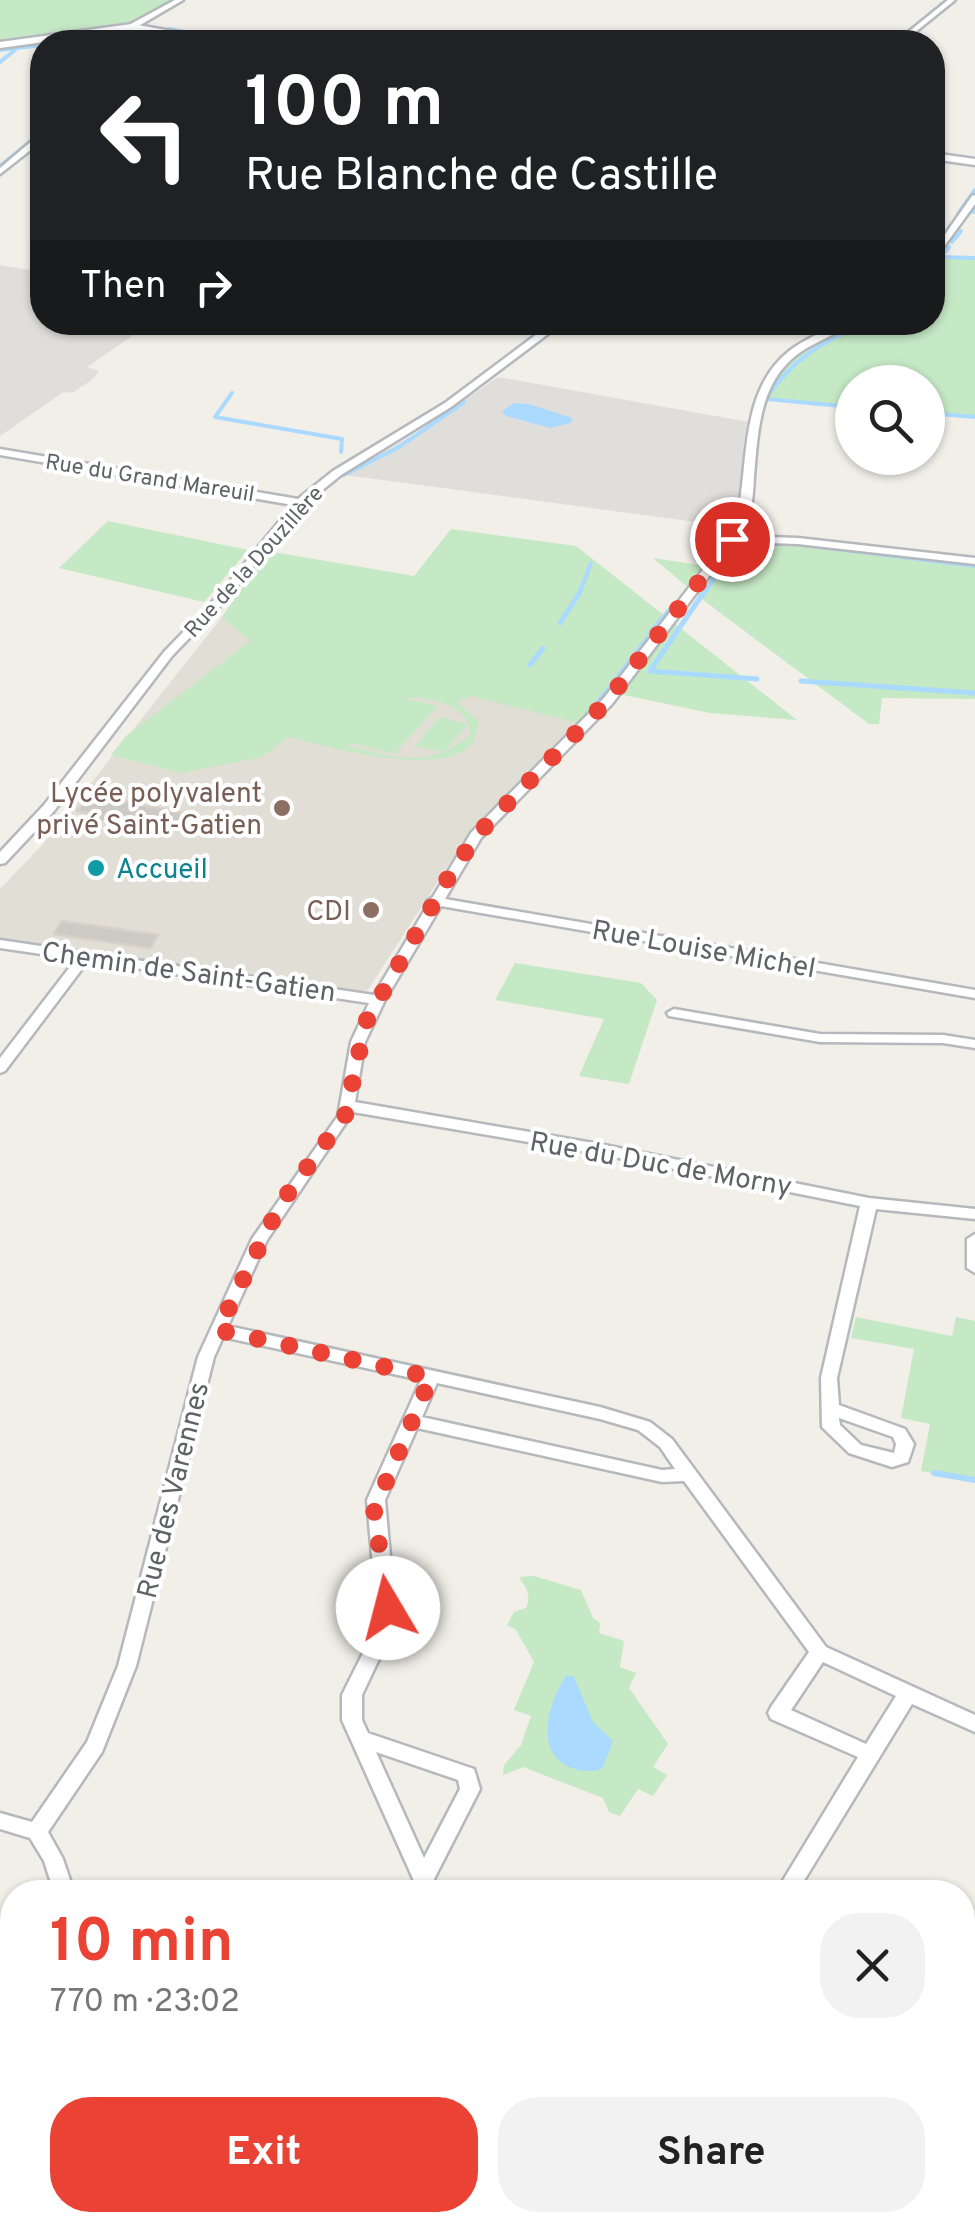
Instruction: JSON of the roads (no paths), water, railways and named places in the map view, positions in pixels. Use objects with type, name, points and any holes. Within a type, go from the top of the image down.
[{"type":"street","points":[[131,30],[180,0]]},
{"type":"street","points":[[913,30],[952,0]]},
{"type":"street","points":[[109,30],[151,30]]},
{"type":"street","points":[[0,44],[30,40]]},
{"type":"street","points":[[0,172],[30,147]]},
{"type":"street","points":[[945,158],[975,162]]},
{"type":"street","points":[[945,241],[975,198]]},
{"type":"street","name":"Rue de la Douzillère","points":[[0,860],[49,808],[168,654],[219,601],[300,504],[336,473],[448,406],[543,335]]},
{"type":"street","name":"Rue des Varennes","points":[[36,1832],[94,1746],[128,1666],[201,1374],[218,1330],[260,1239],[281,1203],[333,1136],[348,1106],[358,1042],[378,1000],[476,836],[608,700],[732,539],[747,503],[758,401],[771,376],[800,348],[826,335]]},
{"type":"street","name":"Rue du Grand Mareuil","points":[[0,452],[300,504]]},
{"type":"street","points":[[732,539],[798,541],[975,562]]},
{"type":"street","name":"Rue Louise Michel","points":[[434,901],[975,994]]},
{"type":"street","name":"Chemin de Saint-Gatien","points":[[0,944],[378,1000]]},
{"type":"street","points":[[0,1068],[86,955]]},
{"type":"street","points":[[674,1014],[820,1038],[943,1039],[975,1044]]},
{"type":"street","name":"Rue du Duc de Morny","points":[[348,1106],[599,1149],[869,1202],[975,1214]]},
{"type":"street","points":[[830,1409],[829,1378],[869,1202]]},
{"type":"street","points":[[975,1239],[975,1268]]},
{"type":"street","points":[[218,1330],[634,1421],[655,1433],[690,1474],[819,1652],[975,1724]]},
{"type":"street","points":[[425,1880],[352,1720],[352,1694],[384,1631],[388,1608],[374,1510],[431,1377]]},
{"type":"street","points":[[412,1421],[662,1476],[690,1474]]},
{"type":"street","points":[[819,1652],[778,1713],[870,1754]]},
{"type":"street","points":[[793,1880],[908,1694]]},
{"type":"street","points":[[361,1739],[467,1776],[470,1789],[429,1880]]},
{"type":"street","points":[[0,1821],[36,1832],[53,1859],[60,1880]]},
{"type":"water","points":[[514,403],[572,418],[571,423],[550,428],[506,416],[502,411]]},
{"type":"water","points":[[567,1675],[574,1677],[593,1722],[613,1741],[603,1767],[597,1771],[562,1763],[548,1739],[551,1707]]},
{"type":"waterway","points":[[154,11],[175,0]]},
{"type":"waterway","points":[[914,27],[942,4]]},
{"type":"waterway","points":[[169,29],[174,30]]},
{"type":"waterway","points":[[0,50],[30,46]]},
{"type":"waterway","points":[[0,62],[15,50]]},
{"type":"waterway","points":[[0,166],[30,142]]},
{"type":"waterway","points":[[958,214],[975,190]]},
{"type":"waterway","points":[[973,212],[975,208]]},
{"type":"waterway","points":[[947,231],[952,224]]},
{"type":"waterway","points":[[952,242],[961,231]]},
{"type":"waterway","points":[[945,252],[949,247]]},
{"type":"waterway","points":[[945,257],[975,258]]},
{"type":"waterway","points":[[835,405],[766,399],[799,361],[839,335]]},
{"type":"waterway","points":[[232,393],[215,417],[342,439],[341,452]]},
{"type":"waterway","points":[[344,475],[399,447],[464,402]]},
{"type":"waterway","points":[[945,414],[975,417]]},
{"type":"waterway","points":[[703,595],[735,548],[787,543],[975,566]]},
{"type":"waterway","points":[[579,595],[591,563]]},
{"type":"waterway","points":[[560,623],[580,592]]},
{"type":"waterway","points":[[704,592],[650,671],[757,679]]},
{"type":"waterway","points":[[650,633],[673,606]]},
{"type":"waterway","points":[[590,713],[647,639]]},
{"type":"waterway","points":[[530,665],[543,648]]},
{"type":"waterway","points":[[801,681],[975,693]]},
{"type":"waterway","points":[[934,1473],[975,1480]]},
{"type":"place","name":"Lycée polyvalent privé Saint-Gatien","points":[[282,808]]},
{"type":"place","name":"Accueil","points":[[96,868]]},
{"type":"place","name":"CDI","points":[[371,910]]}]
